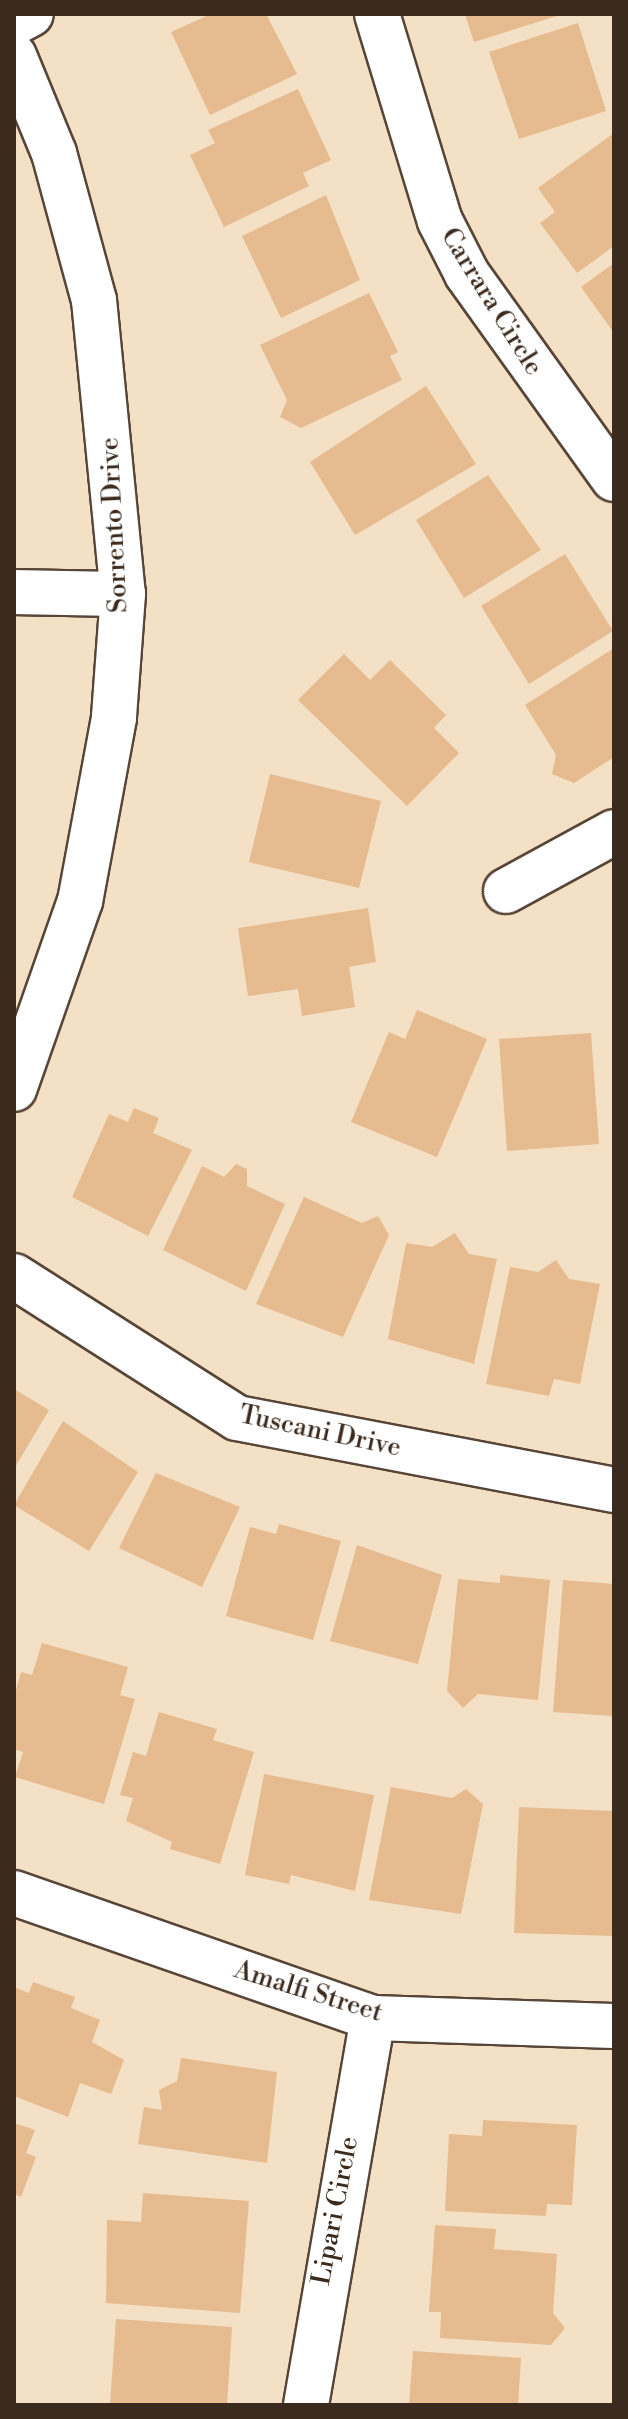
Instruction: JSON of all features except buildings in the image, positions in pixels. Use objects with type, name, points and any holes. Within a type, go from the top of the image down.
[{"type":"street","points":[[14,23],[31,14]]},
{"type":"street","name":"Carrara Circle","points":[[377,14],[440,221],[467,274],[614,479]]},
{"type":"street","name":"Sorrento Drive","points":[[14,56],[54,153],[94,300],[123,594],[114,718],[80,901],[14,1089]]},
{"type":"street","points":[[14,592],[123,594]]},
{"type":"street","points":[[506,891],[614,832]]},
{"type":"street","name":"Tuscani Drive","points":[[14,1276],[237,1418],[614,1490]]},
{"type":"street","name":"Amalfi Street","points":[[14,1893],[373,2018],[614,2026]]},
{"type":"street","name":"Lipari Circle","points":[[306,2405],[373,2018]]}]
